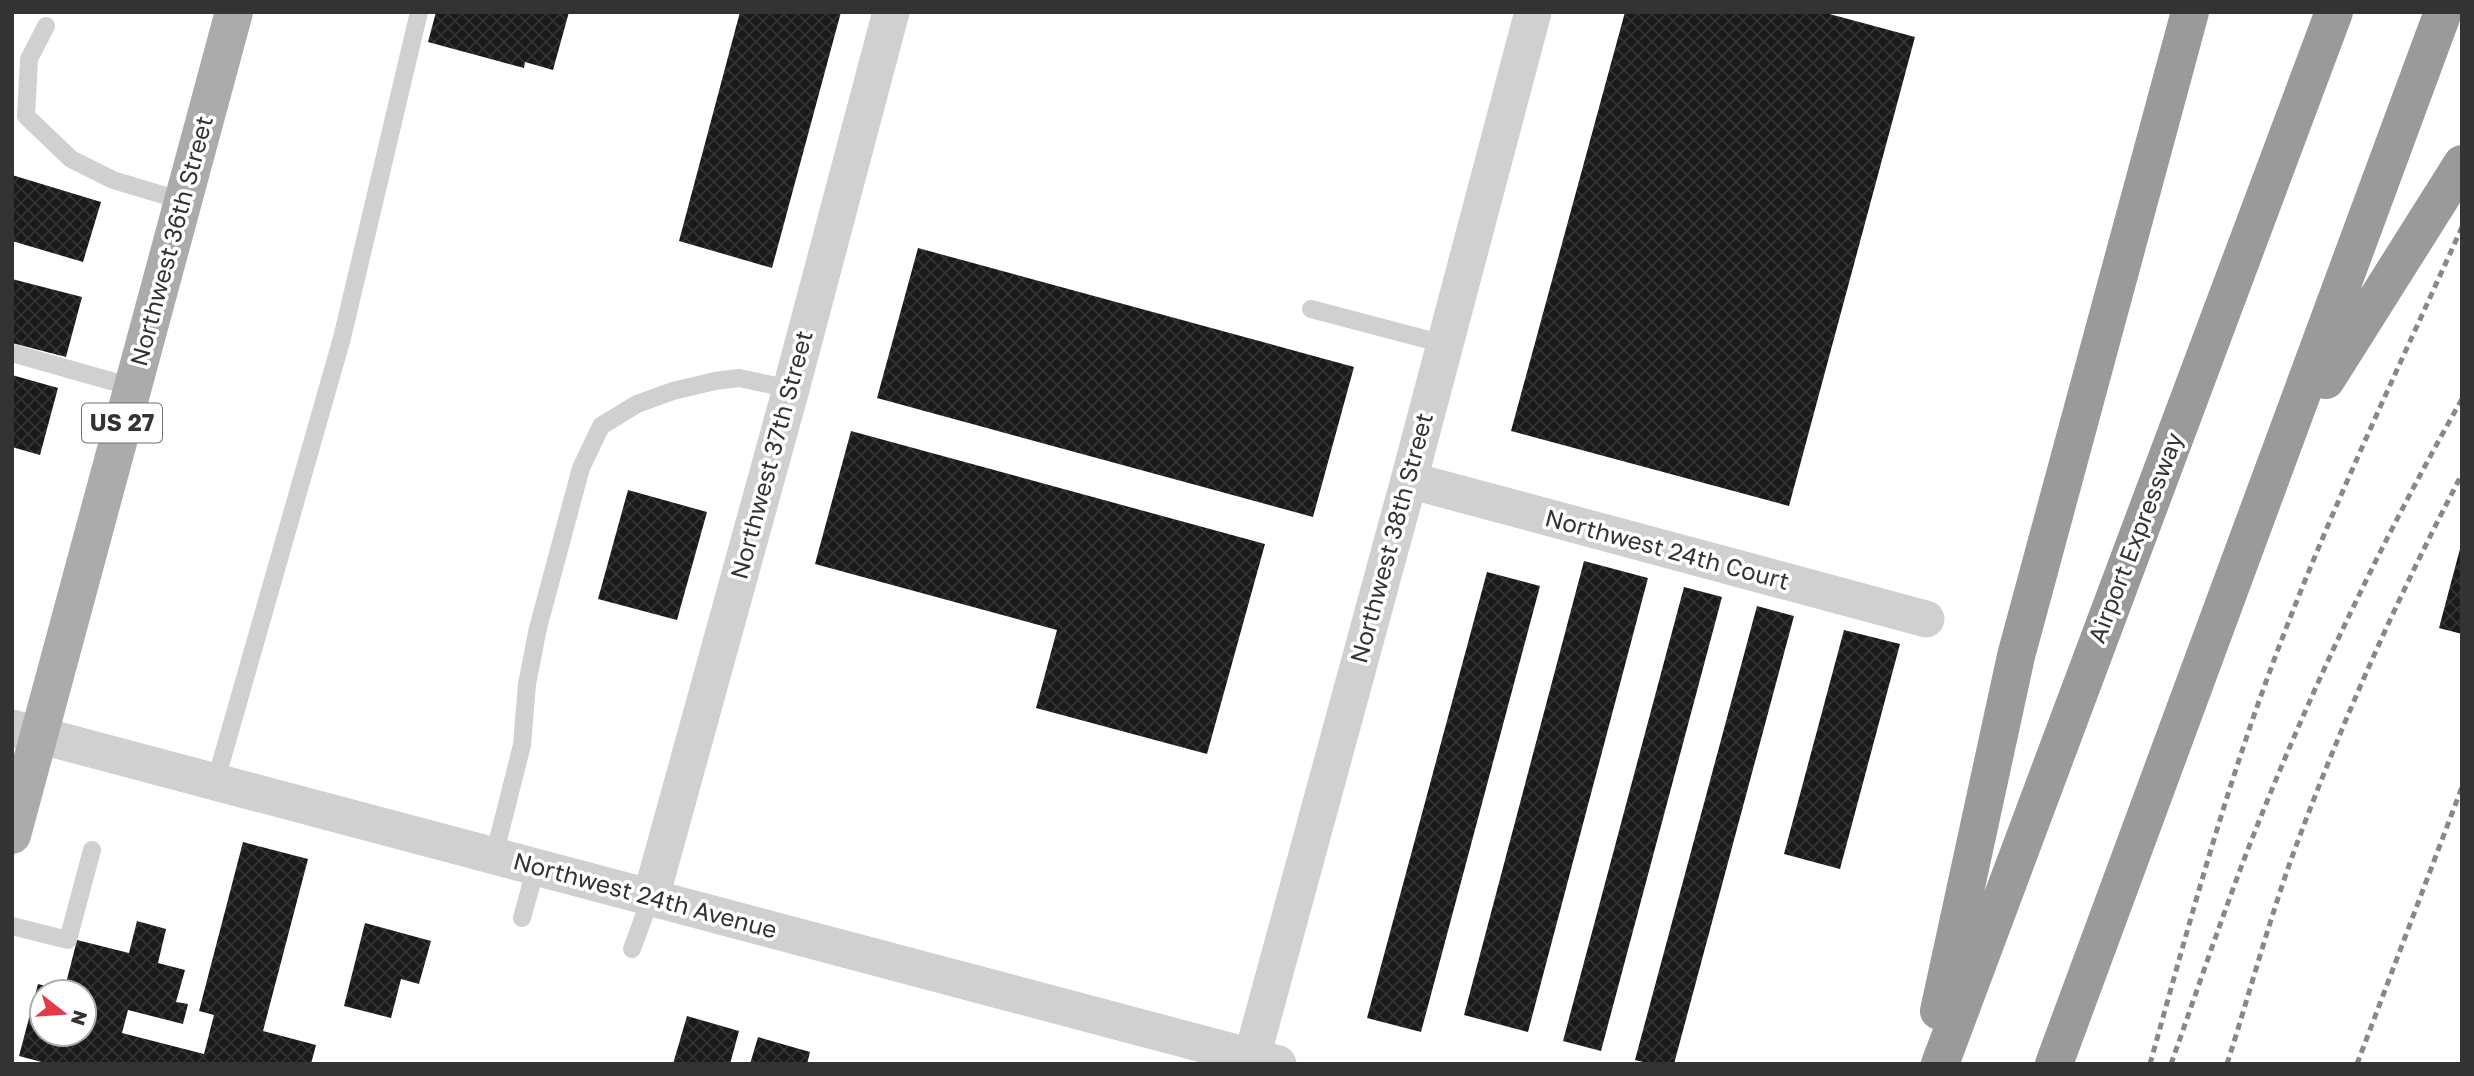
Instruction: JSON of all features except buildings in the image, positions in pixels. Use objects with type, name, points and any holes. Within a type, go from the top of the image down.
[{"type":"highway","points":[[1927,1064],[2016,656],[2190,12]]},
{"type":"highway","name":"Airport Expressway","points":[[1940,1064],[2334,12]]},
{"type":"highway","points":[[2054,1064],[2443,12]]},
{"type":"highway","points":[[2283,450],[2462,164]]},
{"type":"main road","name":"Northwest 36th Street","points":[[12,835],[26,731],[132,387],[234,12]]},
{"type":"street","name":"Northwest 37th Street","points":[[651,897],[791,389],[891,12]]},
{"type":"street","name":"Northwest 38th Street","points":[[1260,1061],[1532,12]]},
{"type":"street","name":"Northwest 24th Court","points":[[1409,480],[1926,619]]},
{"type":"street","name":"Northwest 24th Avenue","points":[[26,731],[1260,1061]]},
{"type":"lane","points":[[216,780],[342,338],[419,12]]},
{"type":"lane","points":[[46,26],[29,59],[26,116],[71,159],[113,180],[183,201]]},
{"type":"lane","points":[[1311,309],[1444,344]]},
{"type":"lane","points":[[12,353],[132,387]]},
{"type":"lane","points":[[494,856],[522,745],[527,684],[538,628],[581,468],[601,426],[637,404],[673,391],[715,381],[739,378],[791,389]]},
{"type":"lane","points":[[12,926],[68,940],[92,850]]},
{"type":"lane","points":[[522,918],[536,867]]},
{"type":"lane","points":[[632,949],[651,897]]},
{"type":"railway","points":[[2150,1064],[2219,822],[2267,679],[2336,508],[2462,227]]},
{"type":"railway","points":[[2171,1064],[2240,871],[2297,730],[2375,562],[2462,399]]},
{"type":"railway","points":[[2227,1064],[2283,882],[2310,808],[2392,615],[2462,474]]},
{"type":"railway","points":[[2357,1064],[2462,787]]}]
